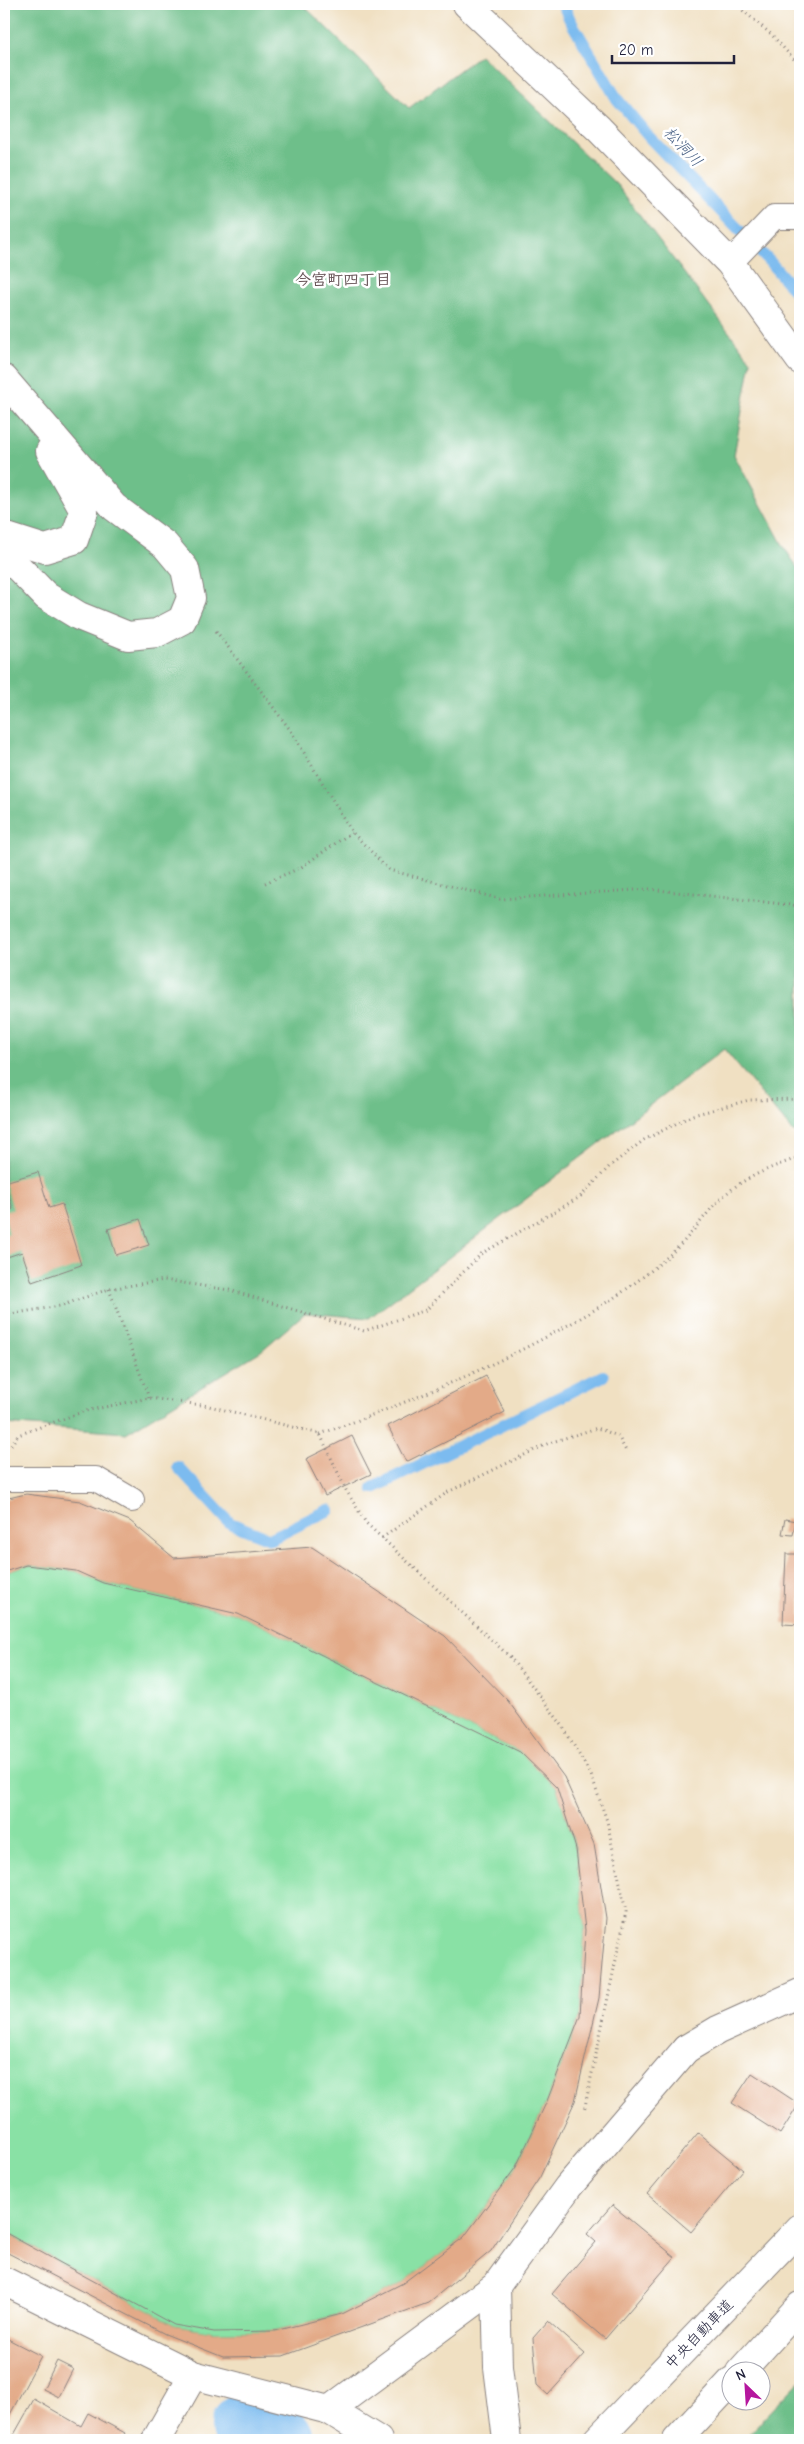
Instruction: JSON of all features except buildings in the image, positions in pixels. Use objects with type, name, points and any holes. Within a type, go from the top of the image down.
[{"type":"main road","points":[[466,4],[599,129],[731,262],[800,360]]},
{"type":"main road","points":[[4,379],[114,507],[165,545],[185,569],[191,598],[182,620],[158,633],[128,636],[79,616],[46,596],[4,553]]},
{"type":"main road","points":[[4,536],[45,549],[74,540],[84,510],[21,400]]},
{"type":"main road","points":[[329,2410],[496,2286],[568,2188],[686,2049],[718,2030],[800,1993]]},
{"type":"main road","name":"中央自動車道","points":[[597,2440],[800,2228]]},
{"type":"main road","points":[[4,2280],[193,2375],[329,2410],[378,2440]]},
{"type":"main road","points":[[496,2286],[498,2367],[507,2440]]},
{"type":"main road","points":[[749,2362],[800,2306]]},
{"type":"main road","points":[[156,2440],[193,2375]]},
{"type":"main road","points":[[677,2440],[722,2392]]},
{"type":"lane","points":[[731,262],[774,217],[800,217]]},
{"type":"lane","points":[[4,1479],[96,1479],[132,1500]]},
{"type":"path","points":[[735,4],[771,34],[800,66]]},
{"type":"path","points":[[191,598],[291,731],[352,832],[390,870],[500,900],[649,889],[800,906]]},
{"type":"path","points":[[265,883],[300,868],[352,832]]},
{"type":"path","points":[[4,1315],[60,1306],[109,1289],[164,1280],[229,1290],[364,1330],[426,1310],[481,1254],[580,1197],[610,1166],[644,1140],[693,1115],[749,1100],[800,1099]]},
{"type":"path","points":[[9,1449],[18,1435],[85,1411],[149,1398],[209,1406],[320,1434],[381,1412],[456,1380],[540,1339],[613,1298],[675,1250],[726,1194],[769,1168],[800,1157]]},
{"type":"path","points":[[109,1289],[149,1398]]},
{"type":"path","points":[[382,1538],[448,1492],[549,1443],[597,1428],[618,1436],[626,1451]]},
{"type":"path","points":[[320,1434],[361,1517],[510,1657],[562,1725],[591,1775],[608,1821],[626,1912],[582,2121]]},
{"type":"green space","points":[[4,4],[302,4],[409,108],[480,55],[617,185],[751,361],[734,455],[784,547],[800,572],[800,1133],[793,1132],[724,1049],[369,1318],[305,1313],[261,1351],[126,1433],[4,1424]]},
{"type":"green space","points":[[26,1565],[76,1571],[103,1583],[238,1614],[520,1752],[557,1788],[576,1849],[585,1929],[580,2016],[547,2101],[516,2167],[464,2237],[403,2283],[342,2314],[274,2331],[214,2332],[174,2325],[4,2232],[4,1572]]},
{"type":"green space","points":[[800,2381],[800,2440],[743,2440],[772,2412]]},
{"type":"waterway","name":"松洞川","points":[[563,4],[570,20],[617,99],[649,137],[770,262],[800,297]]},
{"type":"waterway","points":[[373,1488],[603,1376]]},
{"type":"waterway","points":[[178,1467],[230,1523],[270,1539],[329,1510]]},
{"type":"waterway","points":[[248,2427],[277,2440]]},
{"type":"district","name":"今宮町四丁目","points":[[343,280]]}]
